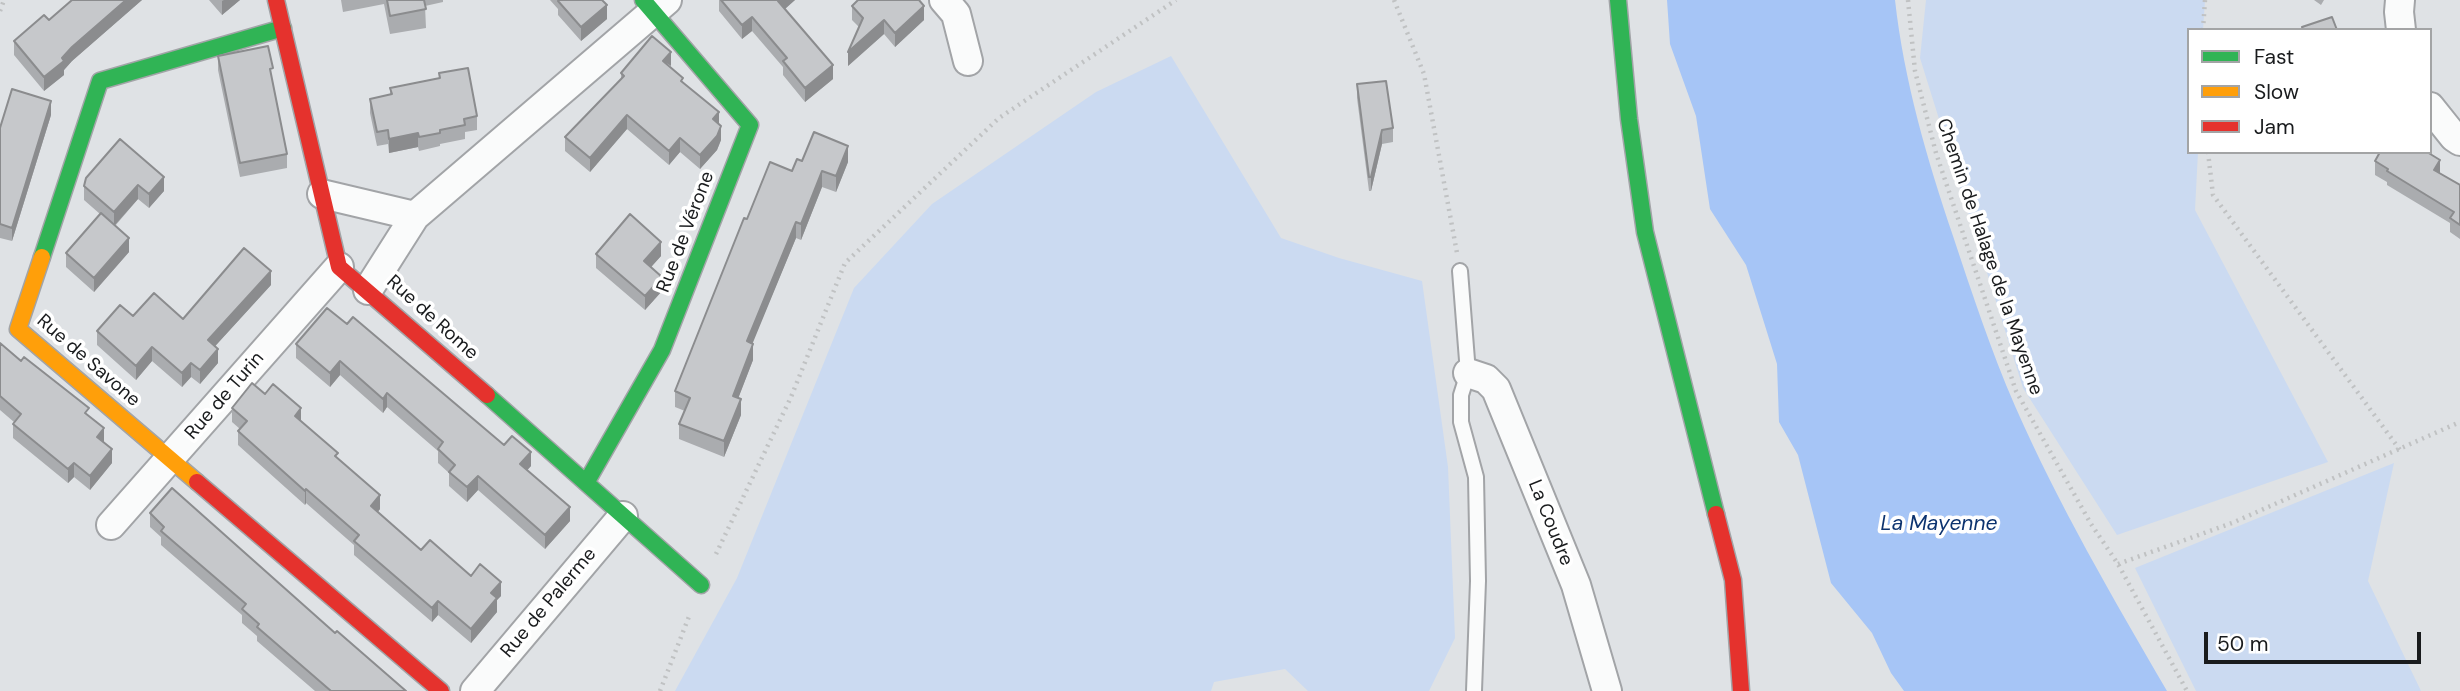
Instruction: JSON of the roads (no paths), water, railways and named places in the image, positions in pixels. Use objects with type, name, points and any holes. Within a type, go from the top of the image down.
[{"type":"street","points":[[276,0],[339,267]]},
{"type":"street","points":[[944,0],[956,13],[968,61]]},
{"type":"street","points":[[1618,0],[1629,119],[1645,232],[1733,580],[1741,691]]},
{"type":"street","points":[[2400,0],[2401,28]]},
{"type":"street","points":[[368,290],[415,216],[655,4]]},
{"type":"street","name":"Rue de Vérone","points":[[586,483],[662,349],[750,125],[655,4]]},
{"type":"street","name":"Rue de Savone","points":[[283,28],[100,81],[18,329],[441,691]]},
{"type":"street","points":[[2432,110],[2460,141]]},
{"type":"street","points":[[322,194],[415,216]]},
{"type":"street","name":"Rue de Rome","points":[[339,267],[701,585]]},
{"type":"street","name":"Rue de Turin","points":[[111,525],[339,267]]},
{"type":"street","name":"La Coudre","points":[[1468,373],[1486,379],[1496,389],[1576,585],[1607,691]]},
{"type":"street","name":"Rue de Palerme","points":[[475,691],[623,516]]},
{"type":"lane","points":[[1460,271],[1468,373],[1461,395],[1461,422],[1476,477],[1478,581],[1474,691]]},
{"type":"water","name":"La Mayenne","points":[[1667,0],[1895,0],[1910,90],[1926,149],[1967,279],[1998,364],[2032,443],[2068,515],[2167,691],[1904,691],[1891,673],[1872,633],[1831,583],[1798,455],[1779,422],[1777,364],[1746,265],[1710,209],[1696,116],[1670,44]]}]
